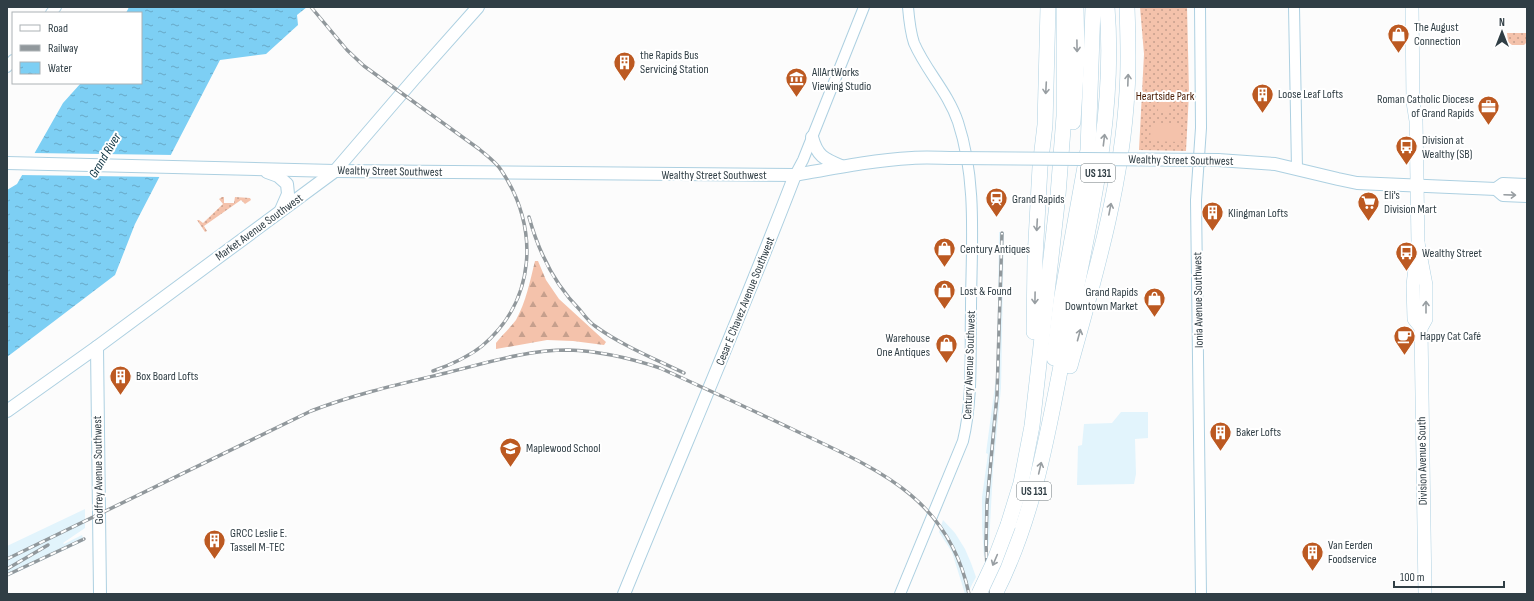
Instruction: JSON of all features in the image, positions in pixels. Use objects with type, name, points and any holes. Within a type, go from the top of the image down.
[{"type":"highway","points":[[1030,440],[1035,259],[1045,117],[1048,7]]},
{"type":"highway","name":"US 131","points":[[979,594],[994,562],[1017,497],[1035,411],[1058,195],[1064,122],[1064,7]]},
{"type":"highway","points":[[1058,195],[1070,149],[1074,115],[1077,57],[1076,7]]},
{"type":"highway","points":[[1053,407],[1056,340],[1068,262],[1087,159],[1093,7]]},
{"type":"highway","name":"US 131","points":[[996,594],[1016,549],[1033,498],[1053,407],[1102,156],[1109,71],[1107,7]]},
{"type":"highway","points":[[1049,425],[1068,374],[1081,327],[1116,182],[1127,92],[1127,7]]},
{"type":"main road","name":"Market Avenue Southwest","points":[[7,411],[97,347],[335,171],[414,78],[478,7]]},
{"type":"main road","name":"Division Avenue South","points":[[1412,7],[1413,102],[1416,121],[1418,243],[1426,285],[1426,319],[1421,328],[1425,594]]},
{"type":"main road","name":"Division Avenue South","points":[[1416,121],[1419,102],[1417,7]]},
{"type":"main road","points":[[812,137],[815,147],[824,159],[841,166]]},
{"type":"main road","name":"Wealthy Street Southwest","points":[[7,163],[335,171],[795,176],[841,166],[913,158],[1218,160],[1275,164],[1338,180],[1357,182],[1496,189]]},
{"type":"main road","points":[[259,169],[278,176],[287,184],[288,194],[280,211]]},
{"type":"main road","name":"Cesar E Chavez Avenue Southwest","points":[[624,594],[672,475],[735,327],[795,176]]},
{"type":"main road","points":[[1527,184],[1503,184],[1496,189],[1503,195],[1527,196]]},
{"type":"main road","name":"Godfrey Avenue Southwest","points":[[97,347],[100,594]]},
{"type":"street","name":"Cesar E Chavez Avenue Southwest","points":[[795,176],[864,7]]},
{"type":"street","name":"Century Avenue Southwest","points":[[900,594],[958,454],[967,423],[970,388],[971,192],[969,172],[961,134],[950,101],[926,66],[914,42],[910,27],[908,7]]},
{"type":"street","name":"Ionia Avenue Southwest","points":[[1200,7],[1202,128],[1196,200],[1201,594]]},
{"type":"street","points":[[1294,7],[1297,169]]},
{"type":"shaded area","points":[[999,232],[1004,232],[1001,388],[993,470],[989,544],[984,558],[982,497],[997,370]]},
{"type":"shaded area","points":[[1121,412],[1148,412],[1148,438],[1135,439],[1136,474],[1134,484],[1077,485],[1078,446],[1082,445],[1084,424],[1112,423]]},
{"type":"shaded area","points":[[85,509],[85,528],[63,543],[64,544],[82,535],[84,541],[7,577],[7,546]]},
{"type":"shaded area","points":[[943,520],[955,533],[965,549],[976,577],[967,594],[965,594],[952,552],[939,532]]},
{"type":"green space","name":"Heartside Park","points":[[1140,7],[1187,7],[1189,93],[1186,151],[1139,150],[1144,54]]},
{"type":"green space","points":[[1507,33],[1527,33],[1527,42],[1524,45],[1512,45],[1508,42]]},
{"type":"green space","points":[[1159,96],[1170,97],[1169,112],[1158,111]]},
{"type":"green space","points":[[1151,123],[1181,124],[1180,142],[1150,141]]},
{"type":"green space","points":[[224,197],[224,203],[234,203],[235,197],[250,198],[251,200],[245,204],[241,200],[204,226],[207,231],[205,232],[197,220],[203,223],[223,204],[219,199]]},
{"type":"green space","points":[[535,261],[538,261],[546,280],[559,299],[606,342],[604,345],[573,341],[547,340],[496,349],[496,343],[516,320],[527,291]]},
{"type":"water","name":"Grand River","points":[[129,7],[307,7],[297,15],[298,25],[266,54],[220,60],[135,224],[115,275],[7,357],[7,190],[17,184],[63,103],[80,84],[142,84],[142,12],[126,12]]},
{"type":"pier","points":[[32,153],[174,155],[162,177],[20,175]]},
{"type":"railway","points":[[311,7],[347,50],[364,66],[494,161],[514,192],[522,215],[526,239],[526,262],[522,286],[513,308],[500,328],[482,346],[458,361],[433,371]]},
{"type":"railway","points":[[529,217],[548,267],[562,290],[589,320],[605,333],[627,346],[684,373]]},
{"type":"railway","points":[[988,594],[986,544],[987,503],[997,395],[1002,233]]},
{"type":"railway","points":[[7,559],[311,411],[344,399],[491,361],[537,352],[568,350],[615,356],[660,368],[822,443],[879,472],[903,489],[925,509],[944,532],[959,560],[969,594]]},
{"type":"railway","points":[[7,575],[84,539]]},
{"type":"railway","points":[[7,569],[48,545]]},
{"type":"place","name":"The August Connection","points":[[1399,54]]},
{"type":"place","name":"the Rapids Bus Servicing Station","points":[[624,82]]},
{"type":"place","name":"AllArtWorks Viewing Studio","points":[[797,98]]},
{"type":"place","name":"Loose Leaf Lofts","points":[[1262,114]]},
{"type":"place","name":"Roman Catholic Diocese of Grand Rapids","points":[[1489,126]]},
{"type":"place","name":"Division at Wealthy (SB)","points":[[1407,166]]},
{"type":"place","name":"Grand Rapids","points":[[996,218]]},
{"type":"place","name":"Eli's Division Mart","points":[[1369,222]]},
{"type":"place","name":"Klingman Lofts","points":[[1212,232]]},
{"type":"place","name":"Century Antiques","points":[[945,268]]},
{"type":"place","name":"Wealthy Street","points":[[1407,272]]},
{"type":"place","name":"Lost & Found","points":[[944,310]]},
{"type":"place","name":"Grand Rapids Downtown Market","points":[[1154,318]]},
{"type":"place","name":"Happy Cat Café","points":[[1405,356]]},
{"type":"place","name":"Warehouse One Antiques","points":[[946,364]]},
{"type":"place","name":"Box Board Lofts","points":[[120,396]]},
{"type":"place","name":"Baker Lofts","points":[[1221,452]]},
{"type":"place","name":"Maplewood School","points":[[510,468]]},
{"type":"place","name":"GRCC Leslie E. Tassell M-TEC","points":[[215,560]]},
{"type":"place","name":"Van Eerden Foodservice","points":[[1313,572]]}]
